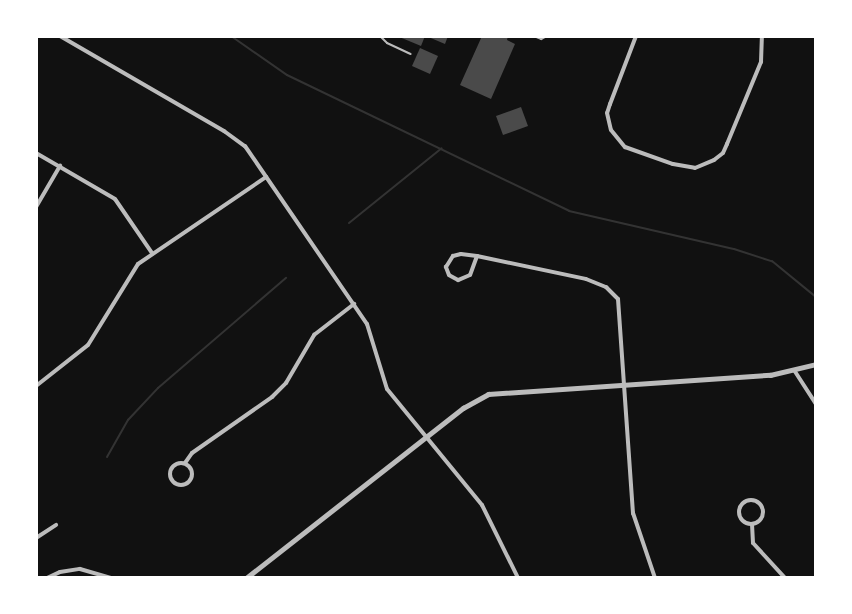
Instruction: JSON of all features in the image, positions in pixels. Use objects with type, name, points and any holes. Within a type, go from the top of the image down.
[{"type":"street","points":[[60,36],[234,137],[245,146],[367,324],[387,389],[483,505],[518,578]]},
{"type":"street","points":[[636,36],[610,104],[608,113],[610,129],[625,147],[679,166],[705,166],[723,153],[761,62],[762,36]]},
{"type":"street","points":[[36,153],[115,199],[152,253]]},
{"type":"street","points":[[36,207],[60,166]]},
{"type":"street","points":[[36,386],[88,345],[138,264],[266,177]]},
{"type":"street","points":[[477,256],[467,278],[458,280],[449,275],[446,267],[453,256],[477,256],[586,279],[613,292],[618,299],[626,386],[633,513],[655,578]]},
{"type":"street","points":[[184,463],[192,453],[272,397],[286,382],[314,335],[354,304]]},
{"type":"street","points":[[246,578],[463,408],[488,394],[770,375],[816,364]]},
{"type":"street","points":[[794,370],[816,404]]},
{"type":"street","points":[[177,463],[184,463],[190,468],[192,475],[189,482],[178,485],[172,481],[170,471],[177,463]]},
{"type":"street","points":[[751,500],[761,504],[763,511],[762,518],[752,524],[744,521],[740,514],[743,503],[751,500]]},
{"type":"street","points":[[752,524],[753,543],[785,578]]},
{"type":"street","points":[[36,538],[56,525]]},
{"type":"street","points":[[47,578],[60,572],[80,569],[111,578]]},
{"type":"lane","points":[[380,36],[387,43],[411,54]]},
{"type":"lane","points":[[534,36],[541,39],[547,36]]},
{"type":"building","points":[[397,36],[425,36],[421,46]]},
{"type":"building","points":[[426,36],[448,36],[445,44]]},
{"type":"building","points":[[482,36],[508,36],[507,40],[515,44],[491,99],[460,85]]},
{"type":"building","points":[[420,48],[438,56],[430,74],[412,66]]},
{"type":"building","points":[[521,107],[528,126],[503,135],[496,116]]},
{"type":"waterway","points":[[231,36],[287,75],[569,211],[734,249],[772,261],[816,297]]},
{"type":"waterway","points":[[349,223],[442,148]]},
{"type":"waterway","points":[[107,457],[128,420],[158,388],[286,278]]}]
